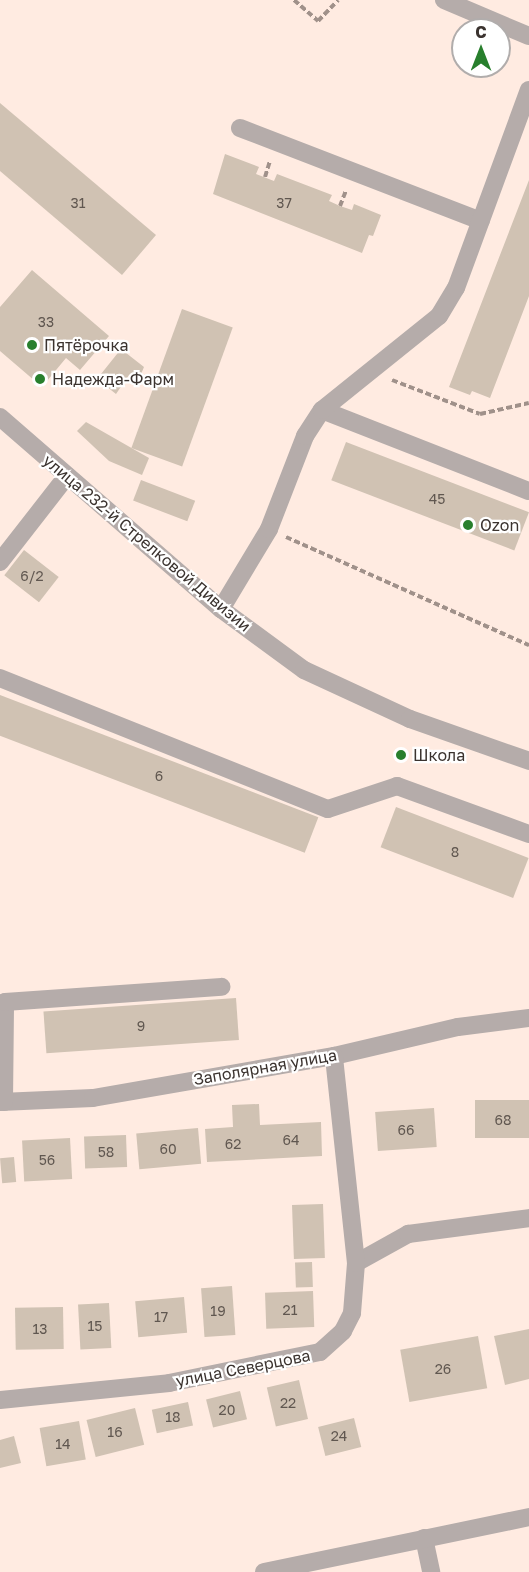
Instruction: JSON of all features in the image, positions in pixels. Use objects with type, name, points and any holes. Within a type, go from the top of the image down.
[{"type":"street","points":[[444,0],[529,36]]},
{"type":"street","points":[[221,609],[269,529],[305,436],[322,410],[439,316],[456,288],[529,90]]},
{"type":"street","points":[[240,128],[481,221]]},
{"type":"street","points":[[322,410],[529,491]]},
{"type":"street","name":"улица 232-й Стрелковой Дивизии","points":[[0,417],[221,609],[304,670],[410,719],[529,761]]},
{"type":"street","points":[[0,562],[67,476]]},
{"type":"street","points":[[0,678],[328,809],[397,786],[529,834]]},
{"type":"street","points":[[2,1102],[5,1002],[220,987]]},
{"type":"street","name":"Заполярная улица","points":[[2,1102],[93,1098],[334,1056],[458,1027],[529,1018]]},
{"type":"street","name":"улица Северцова","points":[[0,1400],[169,1383],[321,1352],[344,1331],[352,1313],[356,1263],[334,1056]]},
{"type":"street","points":[[356,1263],[408,1234],[529,1218]]},
{"type":"street","points":[[264,1572],[529,1517]]},
{"type":"street","points":[[424,1538],[431,1572]]},
{"type":"path","points":[[294,0],[318,21],[338,0]]},
{"type":"path","points":[[370,372],[480,414],[529,403]]},
{"type":"path","points":[[269,529],[529,645]]},
{"type":"building","points":[[0,103],[156,235],[122,275],[0,171]]},
{"type":"building","points":[[225,154],[259,167],[256,174],[274,181],[277,174],[332,195],[329,201],[340,206],[352,210],[354,204],[381,215],[373,236],[369,235],[362,253],[213,194]]},
{"type":"building","points":[[529,180],[529,296],[490,398],[472,391],[470,395],[449,387]]},
{"type":"building","points":[[32,270],[109,336],[80,370],[66,358],[42,387],[0,351],[0,307]]},
{"type":"building","points":[[182,309],[233,327],[182,467],[131,448]]},
{"type":"building","points":[[121,349],[144,367],[139,379],[129,375],[116,394],[97,379]]},
{"type":"building","points":[[86,422],[149,458],[142,475],[109,461],[77,431]]},
{"type":"building","points":[[346,442],[529,512],[514,551],[331,480]]},
{"type":"building","points":[[141,480],[195,501],[187,521],[133,501]]},
{"type":"building","points":[[24,550],[59,577],[39,602],[4,575]]},
{"type":"building","points":[[0,695],[318,817],[305,853],[0,736]]},
{"type":"building","points":[[396,807],[529,858],[513,898],[381,847]]},
{"type":"building","points":[[236,998],[239,1040],[46,1053],[43,1011]]},
{"type":"building","points":[[475,1100],[529,1100],[529,1138],[475,1138]]},
{"type":"building","points":[[259,1104],[260,1125],[321,1122],[322,1156],[207,1162],[205,1129],[233,1127],[232,1105]]},
{"type":"building","points":[[434,1108],[437,1147],[378,1151],[375,1112]]},
{"type":"building","points":[[198,1128],[201,1164],[139,1169],[136,1133]]},
{"type":"building","points":[[126,1135],[127,1167],[85,1168],[84,1136]]},
{"type":"building","points":[[70,1138],[72,1179],[24,1181],[22,1141]]},
{"type":"building","points":[[14,1157],[16,1182],[2,1183],[0,1158]]},
{"type":"building","points":[[323,1204],[325,1258],[294,1259],[292,1205]]},
{"type":"building","points":[[312,1262],[313,1287],[296,1288],[295,1263]]},
{"type":"building","points":[[232,1286],[235,1335],[204,1337],[201,1288]]},
{"type":"building","points":[[313,1291],[314,1327],[266,1329],[265,1293]]},
{"type":"building","points":[[184,1297],[187,1333],[138,1337],[135,1301]]},
{"type":"building","points":[[109,1303],[111,1348],[80,1350],[78,1305]]},
{"type":"building","points":[[63,1307],[64,1349],[16,1350],[15,1308]]},
{"type":"building","points":[[529,1329],[529,1379],[505,1385],[494,1336]]},
{"type":"building","points":[[478,1336],[487,1388],[409,1402],[400,1350]]},
{"type":"building","points":[[299,1380],[308,1419],[276,1426],[267,1387]]},
{"type":"building","points":[[240,1391],[247,1419],[213,1428],[206,1399]]},
{"type":"building","points":[[188,1402],[193,1425],[157,1433],[152,1410]]},
{"type":"building","points":[[135,1408],[144,1445],[96,1457],[86,1420]]},
{"type":"building","points":[[354,1418],[361,1447],[325,1456],[318,1427]]},
{"type":"building","points":[[79,1421],[86,1459],[46,1466],[40,1428]]},
{"type":"building","points":[[14,1436],[21,1463],[0,1468],[0,1440]]},
{"type":"place","name":"Пятёрочка","points":[[32,345]]},
{"type":"place","name":"Надежда-Фарм","points":[[40,379]]},
{"type":"place","name":"Ozon","points":[[468,525]]},
{"type":"place","name":"Школа","points":[[401,755]]}]
